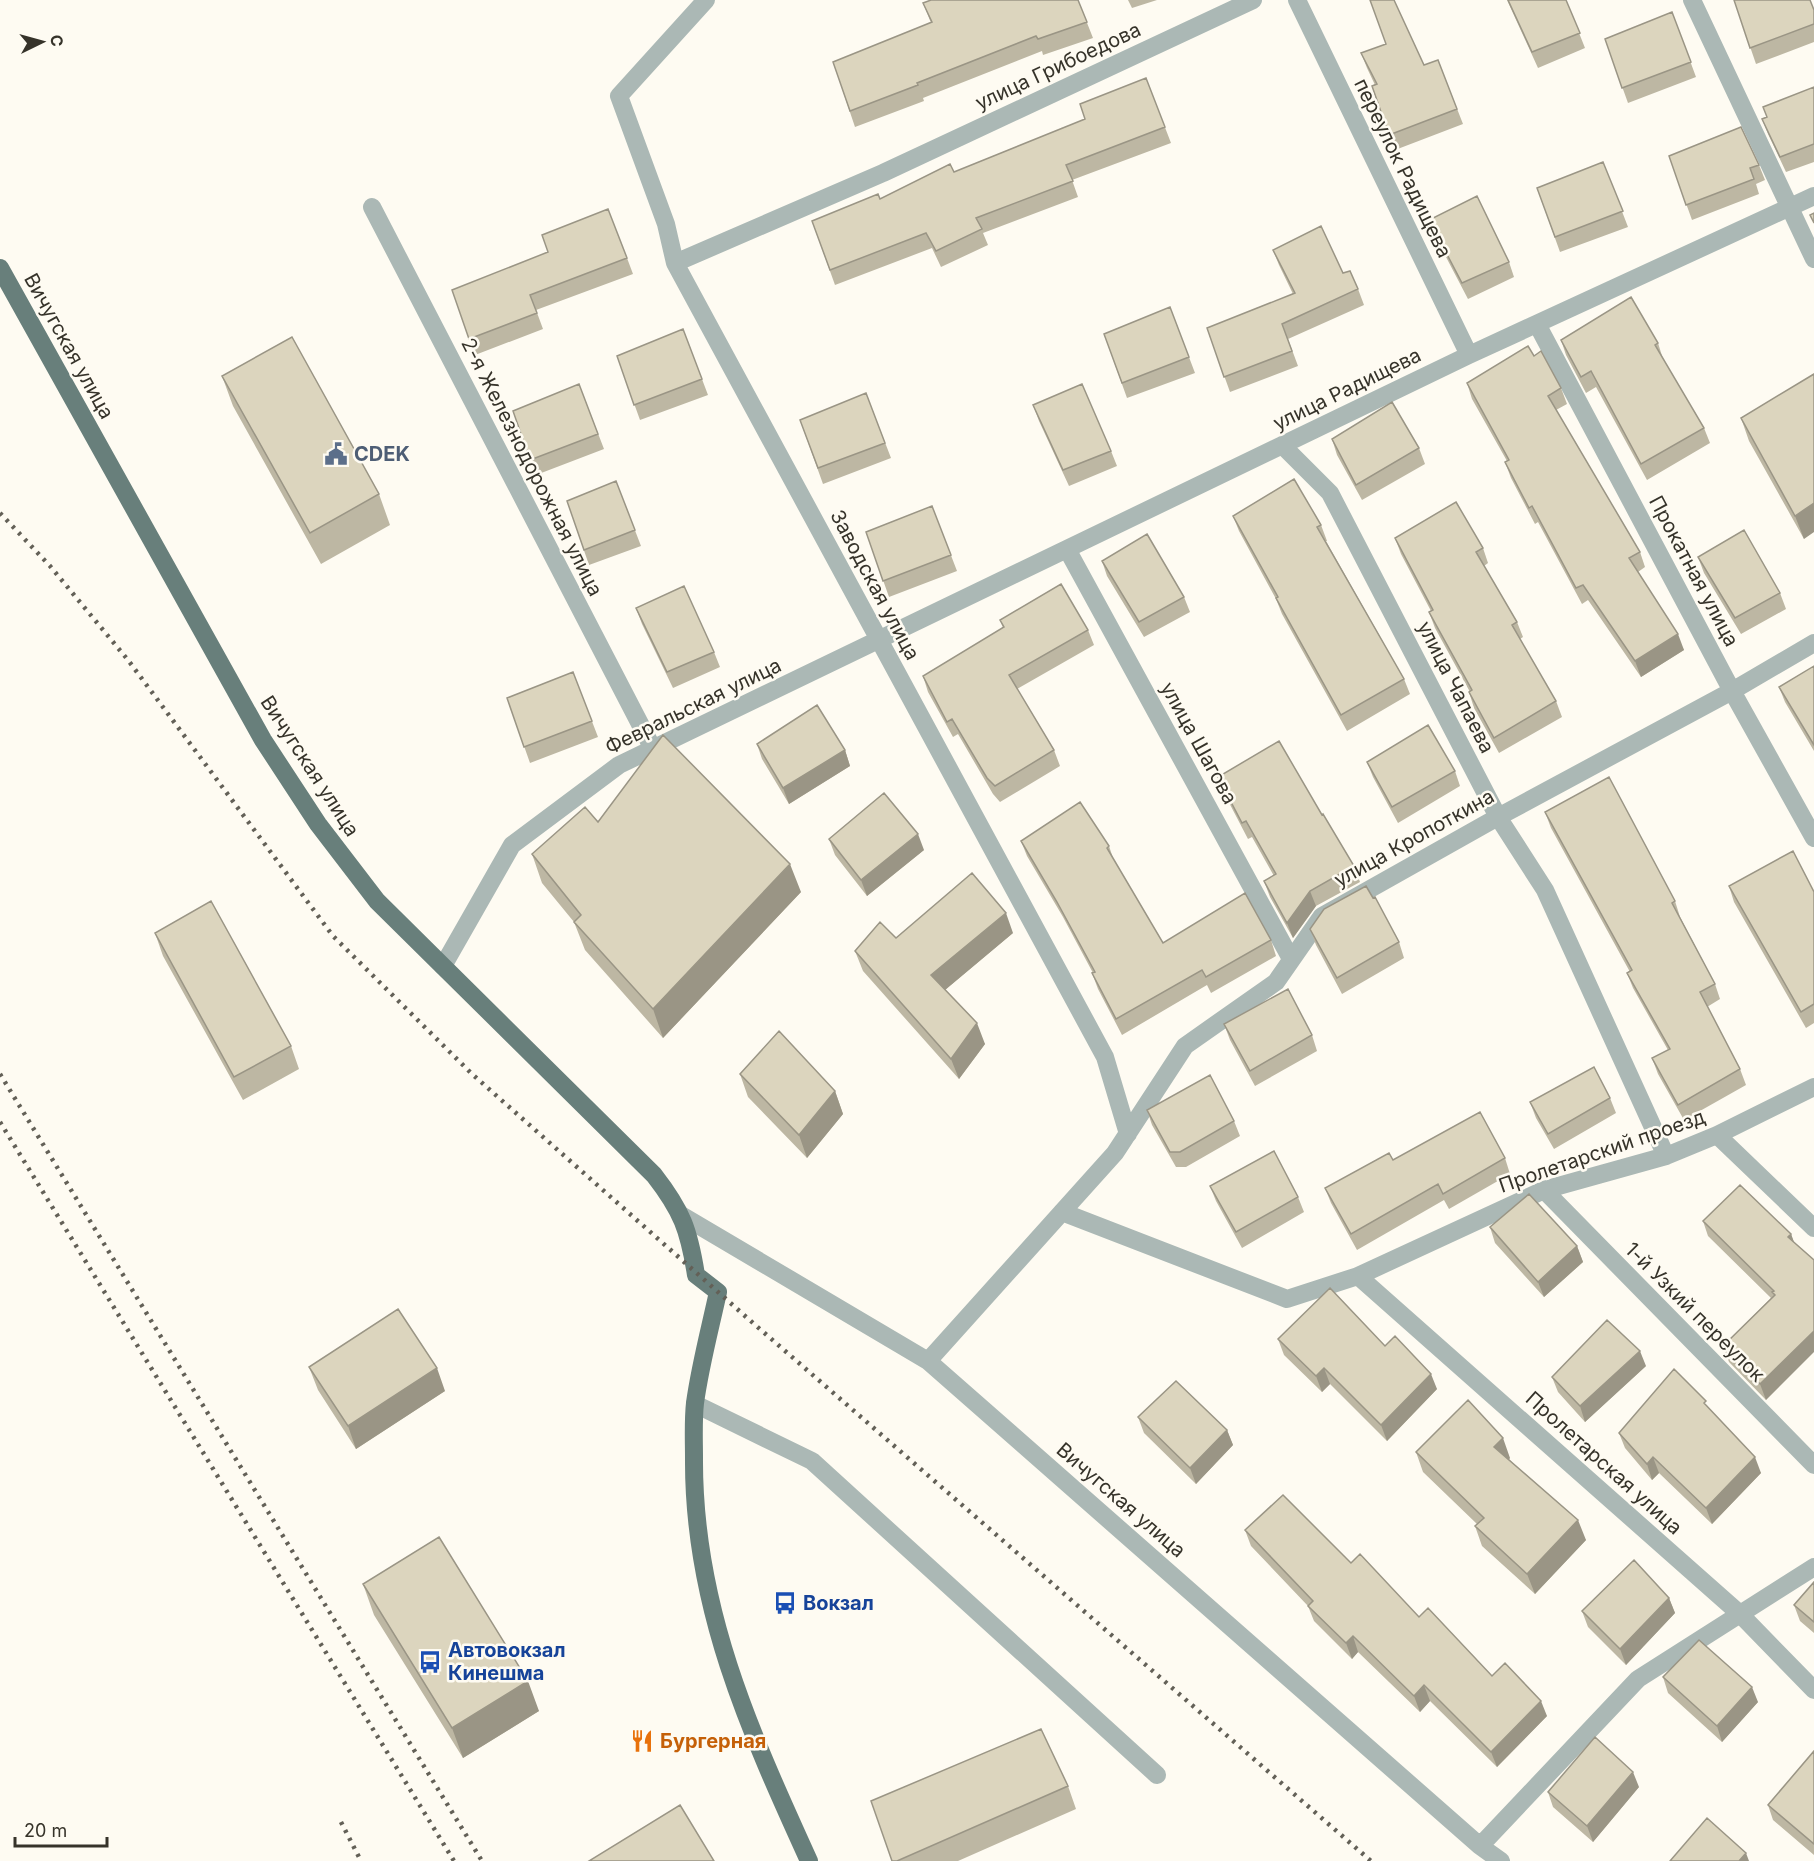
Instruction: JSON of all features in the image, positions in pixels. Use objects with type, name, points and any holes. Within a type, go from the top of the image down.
[{"type":"main road","name":"Вичугская улица","points":[[0,267],[263,740],[318,824],[377,901],[654,1175],[681,1215],[691,1240],[696,1275],[718,1292],[695,1404],[694,1489],[700,1555],[710,1602],[732,1678],[757,1747],[809,1861]]},
{"type":"street","name":"Заводская улица","points":[[706,0],[620,96],[666,224],[675,263],[1105,1057],[1128,1134]]},
{"type":"street","name":"улица Грибоедова","points":[[675,263],[883,173],[1253,0]]},
{"type":"street","name":"переулок Радищева","points":[[1297,0],[1469,355]]},
{"type":"street","points":[[1692,0],[1814,259]]},
{"type":"street","name":"улица Радищева","points":[[902,628],[1469,355],[1814,196]]},
{"type":"street","name":"2-я Железнодорожная улица","points":[[372,207],[653,748]]},
{"type":"street","name":"Прокатная улица","points":[[1537,324],[1732,691],[1814,838]]},
{"type":"street","name":"улица Чапаева","points":[[1282,445],[1330,493],[1498,817],[1545,890],[1666,1156]]},
{"type":"street","name":"улица Шагова","points":[[1067,549],[1291,959]]},
{"type":"street","name":"Февральская улица","points":[[443,966],[512,845],[619,765],[902,628]]},
{"type":"street","name":"улица Кропоткина","points":[[928,1361],[1115,1153],[1185,1046],[1276,982],[1322,916],[1498,817],[1732,691],[1814,643]]},
{"type":"street","name":"Пролетарский проезд","points":[[1062,1212],[1287,1299],[1358,1276],[1544,1190],[1666,1156],[1717,1135],[1814,1088]]},
{"type":"street","points":[[1717,1135],[1814,1228]]},
{"type":"street","name":"1-й Узкий переулок","points":[[1544,1190],[1814,1465]]},
{"type":"street","name":"Вичугская улица","points":[[681,1215],[928,1361],[1452,1821],[1483,1853]]},
{"type":"street","name":"Пролетарская улица","points":[[1358,1276],[1740,1614],[1814,1690]]},
{"type":"street","points":[[695,1404],[812,1461],[1156,1775]]},
{"type":"street","points":[[1501,1861],[1483,1853],[1638,1679],[1814,1567]]},
{"type":"building","points":[[931,0],[1078,0],[1087,22],[1038,39],[1036,36],[850,111],[833,62],[932,22],[923,3]]},
{"type":"building","points":[[1370,0],[1394,0],[1424,65],[1438,60],[1457,109],[1389,135],[1372,86],[1377,84],[1361,53],[1386,44]]},
{"type":"building","points":[[1508,0],[1566,0],[1580,33],[1532,52]]},
{"type":"building","points":[[1734,0],[1810,0],[1814,10],[1814,24],[1750,48]]},
{"type":"building","points":[[1672,12],[1691,62],[1622,88],[1605,39]]},
{"type":"building","points":[[1146,78],[1165,127],[1066,165],[1073,181],[976,218],[982,229],[936,251],[926,233],[830,270],[812,221],[878,194],[880,199],[950,164],[954,172],[1085,119],[1080,104]]},
{"type":"building","points":[[1814,87],[1814,144],[1780,157],[1762,119],[1767,117],[1763,107]]},
{"type":"building","points":[[1741,127],[1759,165],[1750,168],[1754,179],[1686,205],[1669,156]]},
{"type":"building","points":[[1603,162],[1623,211],[1555,237],[1537,188]]},
{"type":"building","points":[[1477,196],[1509,262],[1462,283],[1429,220]]},
{"type":"building","points":[[608,209],[627,258],[530,295],[537,313],[469,339],[452,290],[548,252],[542,235]]},
{"type":"building","points":[[1321,226],[1343,273],[1350,271],[1358,289],[1282,324],[1292,351],[1224,377],[1207,328],[1295,293],[1273,250]]},
{"type":"building","points":[[1631,297],[1658,343],[1655,345],[1704,428],[1641,464],[1591,371],[1581,377],[1561,340]]},
{"type":"building","points":[[1170,307],[1189,357],[1122,383],[1104,334]]},
{"type":"building","points":[[683,329],[702,379],[634,405],[617,356]]},
{"type":"building","points":[[292,337],[379,494],[310,533],[222,376]]},
{"type":"building","points":[[1528,346],[1534,356],[1541,351],[1561,388],[1548,396],[1640,552],[1629,558],[1678,634],[1635,661],[1583,585],[1576,588],[1532,506],[1529,508],[1505,462],[1509,460],[1467,383]]},
{"type":"building","points":[[1814,374],[1814,503],[1795,516],[1741,418]]},
{"type":"building","points":[[579,384],[598,434],[530,460],[513,411]]},
{"type":"building","points":[[1082,384],[1111,451],[1063,470],[1033,405]]},
{"type":"building","points":[[866,393],[885,443],[818,468],[800,420]]},
{"type":"building","points":[[1392,402],[1419,448],[1356,485],[1332,439]]},
{"type":"building","points":[[1294,479],[1321,525],[1317,527],[1404,679],[1341,715],[1233,516]]},
{"type":"building","points":[[616,481],[635,530],[584,550],[567,501]]},
{"type":"building","points":[[1456,502],[1483,548],[1476,552],[1517,622],[1512,625],[1556,701],[1494,738],[1469,692],[1472,690],[1429,612],[1433,610],[1395,538]]},
{"type":"building","points":[[932,506],[951,555],[883,581],[866,532]]},
{"type":"building","points":[[1744,530],[1780,593],[1735,618],[1698,557]]},
{"type":"building","points":[[1147,534],[1184,597],[1139,622],[1102,561]]},
{"type":"building","points":[[1061,584],[1088,630],[1009,675],[1054,750],[995,786],[987,778],[952,719],[947,722],[923,676],[1004,627],[1000,620]]},
{"type":"building","points":[[684,586],[714,652],[667,672],[636,608]]},
{"type":"building","points":[[1814,666],[1814,745],[1779,687]]},
{"type":"building","points":[[573,672],[592,721],[524,747],[507,698]]},
{"type":"building","points":[[817,705],[845,750],[783,788],[757,744]]},
{"type":"building","points":[[1428,725],[1455,771],[1392,807],[1367,762]]},
{"type":"building","points":[[663,735],[790,864],[653,1009],[574,922],[581,915],[532,854],[585,807],[598,822]]},
{"type":"building","points":[[1279,741],[1354,866],[1310,891],[1287,923],[1264,881],[1276,874],[1246,821],[1242,823],[1218,777]]},
{"type":"building","points":[[1609,777],[1675,901],[1672,903],[1715,984],[1700,992],[1740,1069],[1678,1105],[1652,1058],[1670,1049],[1627,973],[1632,970],[1545,812]]},
{"type":"building","points":[[884,793],[918,834],[861,880],[829,839]]},
{"type":"building","points":[[1080,802],[1109,846],[1107,848],[1163,943],[1245,893],[1271,940],[1206,977],[1202,970],[1116,1019],[1092,973],[1095,972],[1021,841]]},
{"type":"building","points":[[1793,851],[1814,892],[1814,1004],[1801,1012],[1729,886]]},
{"type":"building","points":[[972,873],[1006,913],[931,975],[977,1023],[951,1059],[855,951],[880,922],[896,938]]},
{"type":"building","points":[[1366,886],[1373,898],[1375,897],[1399,942],[1337,978],[1310,929],[1324,909]]},
{"type":"building","points":[[211,901],[291,1046],[234,1077],[155,933]]},
{"type":"building","points":[[1288,989],[1312,1035],[1250,1071],[1224,1024]]},
{"type":"building","points":[[779,1031],[835,1091],[799,1135],[740,1074]]},
{"type":"building","points":[[1594,1067],[1610,1098],[1548,1134],[1530,1102]]},
{"type":"building","points":[[1210,1075],[1234,1121],[1180,1152],[1170,1152],[1147,1110]]},
{"type":"building","points":[[1480,1112],[1505,1158],[1443,1194],[1438,1184],[1351,1234],[1325,1188],[1389,1153],[1393,1160]]},
{"type":"building","points":[[1274,1151],[1298,1197],[1236,1232],[1210,1186]]},
{"type":"building","points":[[1740,1185],[1791,1234],[1788,1237],[1814,1260],[1814,1331],[1760,1384],[1723,1346],[1775,1295],[1772,1292],[1774,1291],[1703,1221]]},
{"type":"building","points":[[1529,1194],[1577,1246],[1538,1282],[1490,1227]]},
{"type":"building","points":[[1330,1288],[1385,1346],[1395,1336],[1431,1374],[1381,1425],[1324,1368],[1316,1376],[1278,1339]]},
{"type":"building","points":[[398,1309],[437,1368],[348,1426],[309,1367]]},
{"type":"building","points":[[1607,1320],[1640,1351],[1580,1406],[1552,1377]]},
{"type":"building","points":[[1674,1369],[1706,1401],[1704,1403],[1755,1457],[1706,1508],[1653,1457],[1647,1464],[1619,1433]]},
{"type":"building","points":[[1176,1381],[1227,1430],[1190,1468],[1138,1417]]},
{"type":"building","points":[[1468,1400],[1503,1438],[1494,1447],[1578,1520],[1527,1574],[1475,1526],[1484,1518],[1416,1452]]},
{"type":"building","points":[[1283,1495],[1351,1563],[1360,1554],[1419,1617],[1428,1608],[1492,1676],[1505,1663],[1541,1701],[1491,1752],[1424,1685],[1414,1696],[1353,1636],[1346,1643],[1308,1606],[1313,1601],[1245,1530]]},
{"type":"building","points":[[439,1537],[528,1681],[452,1728],[363,1584]]},
{"type":"building","points":[[1634,1560],[1669,1598],[1620,1649],[1582,1611]]},
{"type":"building","points":[[1814,1582],[1814,1622],[1794,1605]]},
{"type":"building","points":[[1699,1640],[1752,1687],[1717,1726],[1663,1677]]},
{"type":"building","points":[[1041,1729],[1068,1786],[897,1861],[892,1861],[871,1801]]},
{"type":"building","points":[[1595,1737],[1633,1772],[1587,1826],[1548,1792]]},
{"type":"building","points":[[1814,1751],[1814,1844],[1768,1805]]},
{"type":"building","points":[[680,1805],[714,1861],[589,1861]]},
{"type":"building","points":[[1707,1818],[1746,1853],[1739,1861],[1670,1861]]},
{"type":"railway","points":[[0,513],[50,566],[128,660],[333,936],[472,1074],[753,1323],[1371,1861]]},
{"type":"railway","points":[[0,1074],[482,1861]]},
{"type":"railway","points":[[0,1122],[454,1861]]},
{"type":"railway","points":[[341,1822],[361,1861]]},
{"type":"place","name":"CDEK","points":[[336,454]]},
{"type":"place","name":"Вокзал","points":[[785,1603]]},
{"type":"place","name":"Автовокзал Кинешма","points":[[430,1662]]},
{"type":"place","name":"Бургерная","points":[[642,1741]]}]
